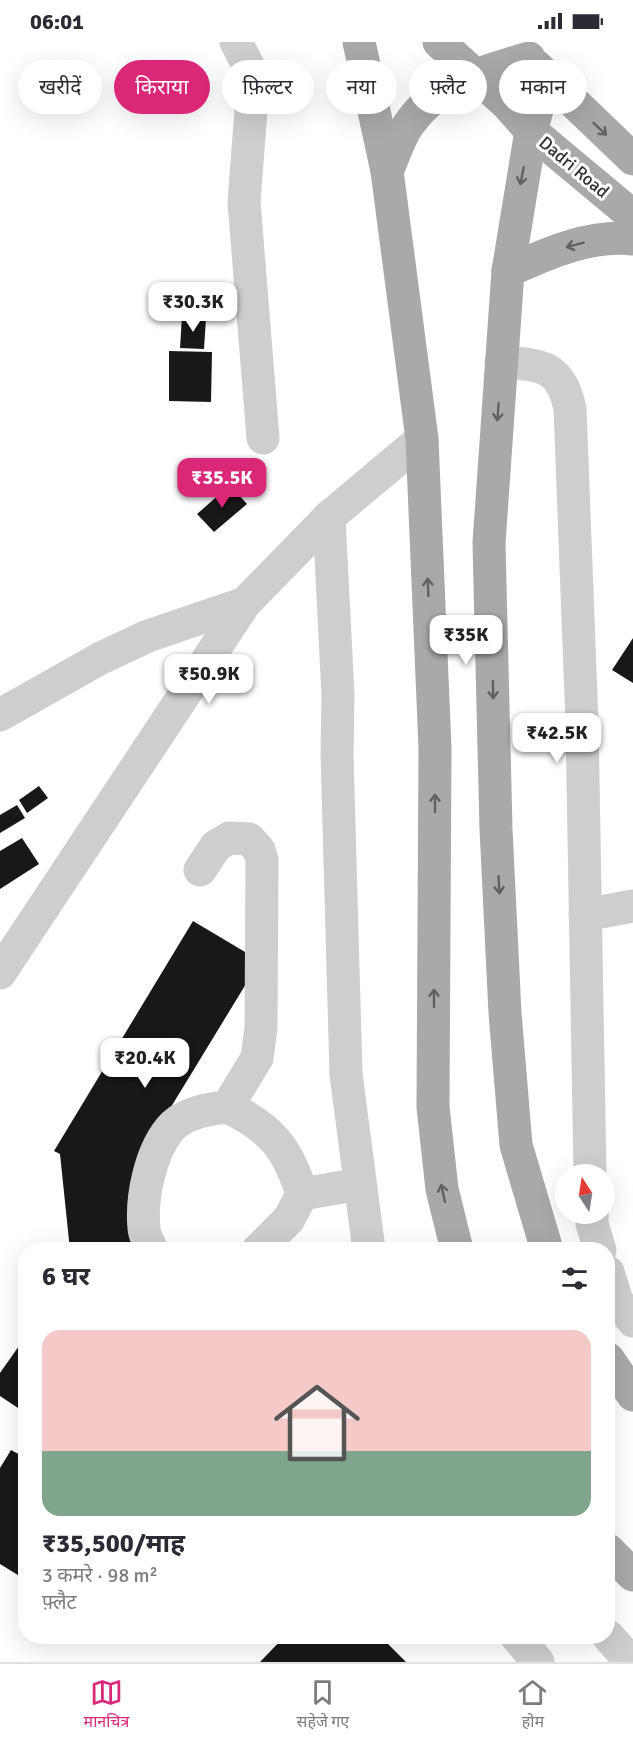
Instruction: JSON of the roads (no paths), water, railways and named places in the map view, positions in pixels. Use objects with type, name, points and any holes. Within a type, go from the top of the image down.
[{"type":"main road","points":[[359,42],[387,171],[422,440],[435,748],[433,1107],[442,1189],[455,1242]]},
{"type":"main road","name":"Dadri Road","points":[[439,42],[459,60]]},
{"type":"main road","name":"Dadri Road","points":[[487,86],[531,131],[633,216]]},
{"type":"main road","points":[[387,171],[408,125],[418,114]]},
{"type":"main road","points":[[530,114],[531,131],[507,271],[489,543],[496,829],[505,1012],[516,1145],[545,1242]]},
{"type":"main road","points":[[585,114],[633,159]]},
{"type":"main road","points":[[507,271],[550,252],[592,241],[633,239]]},
{"type":"main road","points":[[615,1369],[633,1395]]},
{"type":"main road","points":[[615,1558],[633,1575]]},
{"type":"street","points":[[236,42],[249,69],[251,110],[244,202],[262,438]]},
{"type":"street","points":[[501,362],[532,364],[554,372],[566,388],[570,409],[582,723],[591,1164]]},
{"type":"street","points":[[0,973],[245,603],[329,517],[422,440]]},
{"type":"street","points":[[329,517],[338,695],[337,754],[346,1074],[368,1242]]},
{"type":"street","points":[[0,715],[101,658],[148,636],[245,603]]},
{"type":"street","points":[[200,870],[222,841],[237,836],[254,843],[262,860],[263,992],[259,1045],[253,1067],[227,1107]]},
{"type":"street","points":[[585,915],[633,906]]},
{"type":"street","points":[[149,1242],[144,1229],[147,1185],[155,1157],[169,1130],[185,1117],[211,1108],[227,1107],[253,1119],[272,1136],[293,1165],[302,1194],[289,1219],[266,1242]]},
{"type":"street","points":[[302,1194],[360,1184]]},
{"type":"street","points":[[592,1224],[598,1242]]},
{"type":"street","points":[[615,1295],[617,1301],[633,1321]]},
{"type":"street","points":[[523,1644],[538,1662]]},
{"type":"street","points":[[615,1644],[631,1662]]}]
